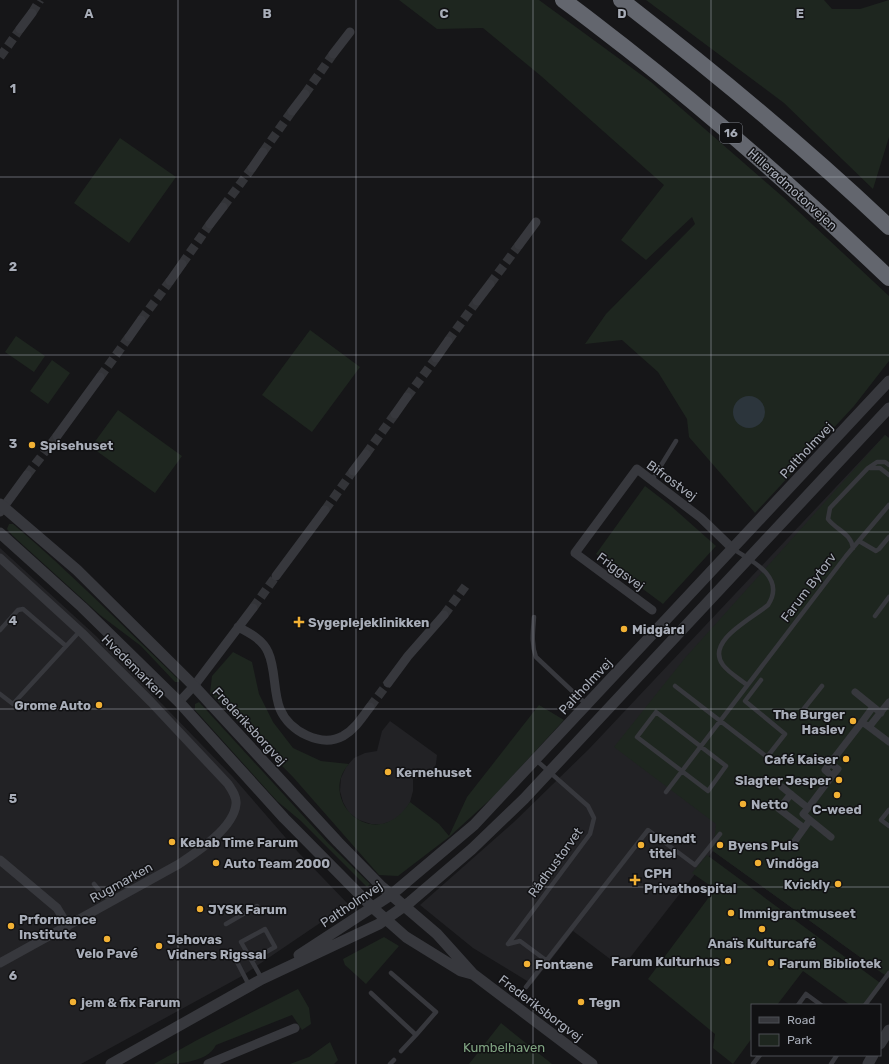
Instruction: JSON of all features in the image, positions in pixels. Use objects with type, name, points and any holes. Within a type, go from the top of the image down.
[{"type":"highway","name":"Hillerødmotorvejen","points":[[563,0],[669,82],[736,138],[803,196],[889,278]]},
{"type":"highway","points":[[621,0],[760,110],[828,169],[889,228]]},
{"type":"street","points":[[20,29],[32,13]]},
{"type":"street","points":[[334,54],[350,32]]},
{"type":"street","points":[[292,111],[305,94]]},
{"type":"street","points":[[252,168],[263,152]]},
{"type":"street","points":[[210,224],[223,207]]},
{"type":"street","points":[[519,245],[536,222]]},
{"type":"street","points":[[170,281],[182,264]]},
{"type":"street","points":[[477,302],[490,284]]},
{"type":"street","points":[[128,337],[141,320]]},
{"type":"street","points":[[436,358],[448,342]]},
{"type":"street","points":[[56,436],[100,377]]},
{"type":"street","name":"Paltholmvej","points":[[266,977],[391,895],[474,825],[889,381]]},
{"type":"street","points":[[395,414],[407,397]]},
{"type":"street","name":"Paltholmvej","points":[[111,1064],[266,977],[385,919],[404,906],[472,848],[550,772],[889,408]]},
{"type":"street","points":[[353,471],[366,454]]},
{"type":"street","name":"Bifrostvej","points":[[575,553],[637,469],[701,518],[733,549]]},
{"type":"street","points":[[1,508],[27,475]]},
{"type":"street","name":"Frederiksborgvej","points":[[1,508],[77,570],[194,686],[338,842],[391,895],[437,934],[473,974],[592,1064]]},
{"type":"street","points":[[276,576],[324,510]]},
{"type":"street","name":"Frederiksborgvej","points":[[0,533],[82,607],[179,702],[284,818],[372,907],[406,937],[461,971],[473,974]]},
{"type":"street","name":"Friggsvej","points":[[575,553],[652,610]]},
{"type":"street","name":"Hvedemarken","points":[[0,558],[80,631],[151,702],[228,784],[234,793],[236,804]]},
{"type":"street","points":[[179,702],[194,686],[253,608]]},
{"type":"street","points":[[388,683],[408,656],[444,615]]},
{"type":"street","points":[[238,628],[253,635],[269,653],[280,709],[289,723],[303,734],[316,739],[331,740],[343,736],[355,727],[370,707]]},
{"type":"street","points":[[855,692],[881,713]]},
{"type":"street","points":[[869,728],[889,702]]},
{"type":"street","points":[[796,822],[832,776],[825,770],[873,707]]},
{"type":"street","points":[[862,722],[889,742]]},
{"type":"street","points":[[782,786],[808,808]]},
{"type":"street","points":[[791,794],[779,809],[804,828]]},
{"type":"street","name":"Rugmarken","points":[[0,963],[179,864],[205,846],[225,826],[232,815],[236,804]]},
{"type":"street","points":[[802,814],[831,837]]},
{"type":"street","points":[[790,848],[810,820]]},
{"type":"street","points":[[0,860],[57,908],[68,926]]},
{"type":"street","points":[[208,1064],[295,1028]]},
{"type":"street","points":[[881,1043],[889,1032]]},
{"type":"lane","points":[[652,480],[676,441]]},
{"type":"lane","points":[[853,548],[849,537],[828,519],[830,508],[868,468],[877,462],[885,462],[889,465]]},
{"type":"lane","points":[[868,468],[880,468],[889,475]]},
{"type":"lane","name":"Farum Bytorv","points":[[666,792],[853,548],[889,505]]},
{"type":"lane","points":[[859,541],[876,551],[889,537]]},
{"type":"lane","name":"Farum Bytorv","points":[[733,549],[749,559],[772,580],[774,594],[768,606],[724,640],[719,648],[718,656],[726,669],[748,685]]},
{"type":"lane","points":[[875,616],[889,597]]},
{"type":"lane","points":[[0,630],[18,610],[23,609],[66,646]]},
{"type":"lane","points":[[534,617],[532,637],[533,649],[536,657],[587,705]]},
{"type":"lane","points":[[0,694],[12,704],[80,631]]},
{"type":"lane","points":[[675,686],[767,757],[785,734],[745,701],[762,680]]},
{"type":"lane","points":[[802,711],[822,686]]},
{"type":"lane","points":[[656,712],[701,746],[726,766],[708,792],[637,737],[656,712]]},
{"type":"lane","name":"Rådhustorvet","points":[[536,760],[588,806],[594,818],[590,834],[508,944],[520,942],[547,962]]},
{"type":"lane","points":[[889,810],[882,820],[889,826]]},
{"type":"lane","points":[[526,987],[547,962],[648,830],[695,865],[720,834]]},
{"type":"lane","points":[[94,884],[103,895],[114,901]]},
{"type":"lane","points":[[226,924],[257,906]]},
{"type":"lane","points":[[252,960],[275,947],[265,929],[241,942],[252,960],[266,977]]},
{"type":"lane","points":[[237,962],[250,986]]},
{"type":"lane","points":[[391,973],[436,1012],[401,1051]]},
{"type":"lane","points":[[866,1004],[889,973]]},
{"type":"lane","points":[[371,993],[416,1035]]},
{"type":"lane","points":[[799,1004],[806,994],[820,1004]]},
{"type":"lane","points":[[753,1064],[759,1056]]},
{"type":"lane","points":[[390,1064],[394,1060]]},
{"type":"shaded area","points":[[746,396],[752,396],[762,403],[765,412],[764,418],[758,425],[752,428],[746,428],[736,421],[733,415],[733,409],[740,399]]},
{"type":"shaded area","points":[[885,435],[889,438],[889,978],[713,851],[622,968],[573,931],[532,984],[473,948],[420,905],[514,822],[589,749]]},
{"type":"shaded area","points":[[0,548],[96,636],[233,777],[298,852],[348,904],[242,976],[81,1064],[0,1064]]},
{"type":"shaded area","name":"Kernehuset","points":[[390,721],[437,755],[436,764],[434,769],[424,777],[413,779],[413,791],[410,802],[404,813],[394,820],[383,824],[371,824],[359,820],[349,813],[343,802],[340,791],[341,778],[346,767],[354,758],[365,753],[377,751],[382,731]]},
{"type":"green space","points":[[399,0],[539,0],[651,82],[783,197],[889,296],[889,361],[854,406],[755,513],[689,437],[687,419],[658,372],[622,340],[585,344],[606,314],[695,224],[692,217],[646,260],[621,240],[664,185],[541,76],[483,28],[437,29]]},
{"type":"green space","points":[[646,0],[824,0],[832,9],[860,9],[889,0],[889,137],[873,189],[784,103]]},
{"type":"green space","points":[[120,138],[176,177],[129,243],[74,203]]},
{"type":"green space","points":[[310,330],[360,367],[312,432],[262,395]]},
{"type":"green space","points":[[16,336],[45,356],[34,372],[5,352]]},
{"type":"green space","points":[[52,360],[70,373],[48,404],[30,391]]},
{"type":"green space","points":[[118,410],[182,456],[155,493],[91,447]]},
{"type":"green space","points":[[885,435],[889,438],[889,978],[713,851],[716,824],[614,747],[685,658]]},
{"type":"green space","points":[[645,486],[671,506],[716,546],[663,604],[596,554]]},
{"type":"green space","points":[[9,524],[13,524],[77,581],[179,680],[179,682],[175,682],[141,646],[100,615],[12,535],[7,529]]},
{"type":"green space","points":[[233,652],[252,662],[259,694],[273,722],[293,748],[321,761],[349,764],[341,778],[340,793],[345,806],[354,817],[367,823],[381,824],[396,817],[410,802],[439,824],[449,836],[467,797],[539,705],[564,720],[494,796],[449,837],[398,876],[379,875],[293,777],[210,693],[212,676]]},
{"type":"green space","points":[[199,702],[328,843],[370,884],[367,887],[301,821],[277,801],[195,710],[195,704]]},
{"type":"green space","name":"Farum Kulturhus","points":[[707,855],[883,985],[869,1004],[849,1004],[803,971],[778,1004],[751,1004],[751,1039],[733,1064],[713,1048],[715,1034],[648,979],[715,889],[692,873]]},
{"type":"green space","points":[[384,937],[399,946],[366,984],[345,965],[343,959]]},
{"type":"green space","points":[[298,989],[309,1008],[311,1024],[302,1030],[292,1015],[216,1045],[212,1051],[198,1059],[189,1062],[154,1064],[199,1039]]},
{"type":"green space","name":"Kumbelhaven","points":[[501,1023],[552,1064],[469,1064]]},
{"type":"green space","points":[[330,1042],[338,1060],[334,1064],[290,1064],[309,1057]]},
{"type":"tunnel","points":[[32,13],[40,0]]},
{"type":"tunnel","points":[[0,57],[20,29]]},
{"type":"tunnel","points":[[305,94],[333,54]]},
{"type":"tunnel","points":[[263,152],[292,111]]},
{"type":"tunnel","points":[[223,207],[252,168]]},
{"type":"tunnel","points":[[182,264],[210,224]]},
{"type":"tunnel","points":[[490,284],[519,245]]},
{"type":"tunnel","points":[[141,320],[170,281]]},
{"type":"tunnel","points":[[448,341],[477,301]]},
{"type":"tunnel","points":[[100,377],[129,337]]},
{"type":"tunnel","points":[[407,397],[436,358]]},
{"type":"tunnel","points":[[366,454],[395,414]]},
{"type":"tunnel","points":[[27,475],[57,436]]},
{"type":"tunnel","points":[[325,510],[353,471]]},
{"type":"tunnel","points":[[253,608],[276,576]]},
{"type":"tunnel","points":[[444,615],[467,584]]},
{"type":"tunnel","points":[[370,707],[388,683]]},
{"type":"place","name":"Spisehuset","points":[[32,445]]},
{"type":"place","name":"Sygeplejeklinikken","points":[[299,622]]},
{"type":"place","name":"Midgård","points":[[624,629]]},
{"type":"place","name":"Grome Auto","points":[[99,705]]},
{"type":"place","name":"The Burger Haslev","points":[[853,721]]},
{"type":"place","name":"Café Kaiser","points":[[846,759]]},
{"type":"place","name":"Kernehuset","points":[[388,772]]},
{"type":"place","name":"Slagter Jesper","points":[[839,780]]},
{"type":"place","name":"C-weed","points":[[837,795]]},
{"type":"place","name":"Netto","points":[[743,804]]},
{"type":"place","name":"Kebab Time Farum","points":[[172,842]]},
{"type":"place","name":"Ukendt titel","points":[[641,845]]},
{"type":"place","name":"Byens Puls","points":[[720,845]]},
{"type":"place","name":"Auto Team 2000","points":[[216,863]]},
{"type":"place","name":"Vindöga","points":[[758,863]]},
{"type":"place","name":"CPH Privathospital","points":[[635,880]]},
{"type":"place","name":"Kvickly","points":[[838,884]]},
{"type":"place","name":"JYSK Farum","points":[[200,909]]},
{"type":"place","name":"Immigrantmuseet","points":[[731,913]]},
{"type":"place","name":"Prformance Institute","points":[[11,926]]},
{"type":"place","name":"Anaïs Kulturcafé","points":[[762,929]]},
{"type":"place","name":"Velo Pavé","points":[[107,939]]},
{"type":"place","name":"Jehovas Vidners Rigssal","points":[[159,946]]},
{"type":"place","name":"Farum Kulturhus","points":[[728,961]]},
{"type":"place","name":"Farum Bibliotek","points":[[771,963]]},
{"type":"place","name":"Fontæne","points":[[527,964]]},
{"type":"place","name":"jem & fix Farum","points":[[73,1002]]},
{"type":"place","name":"Tegn","points":[[581,1002]]}]
